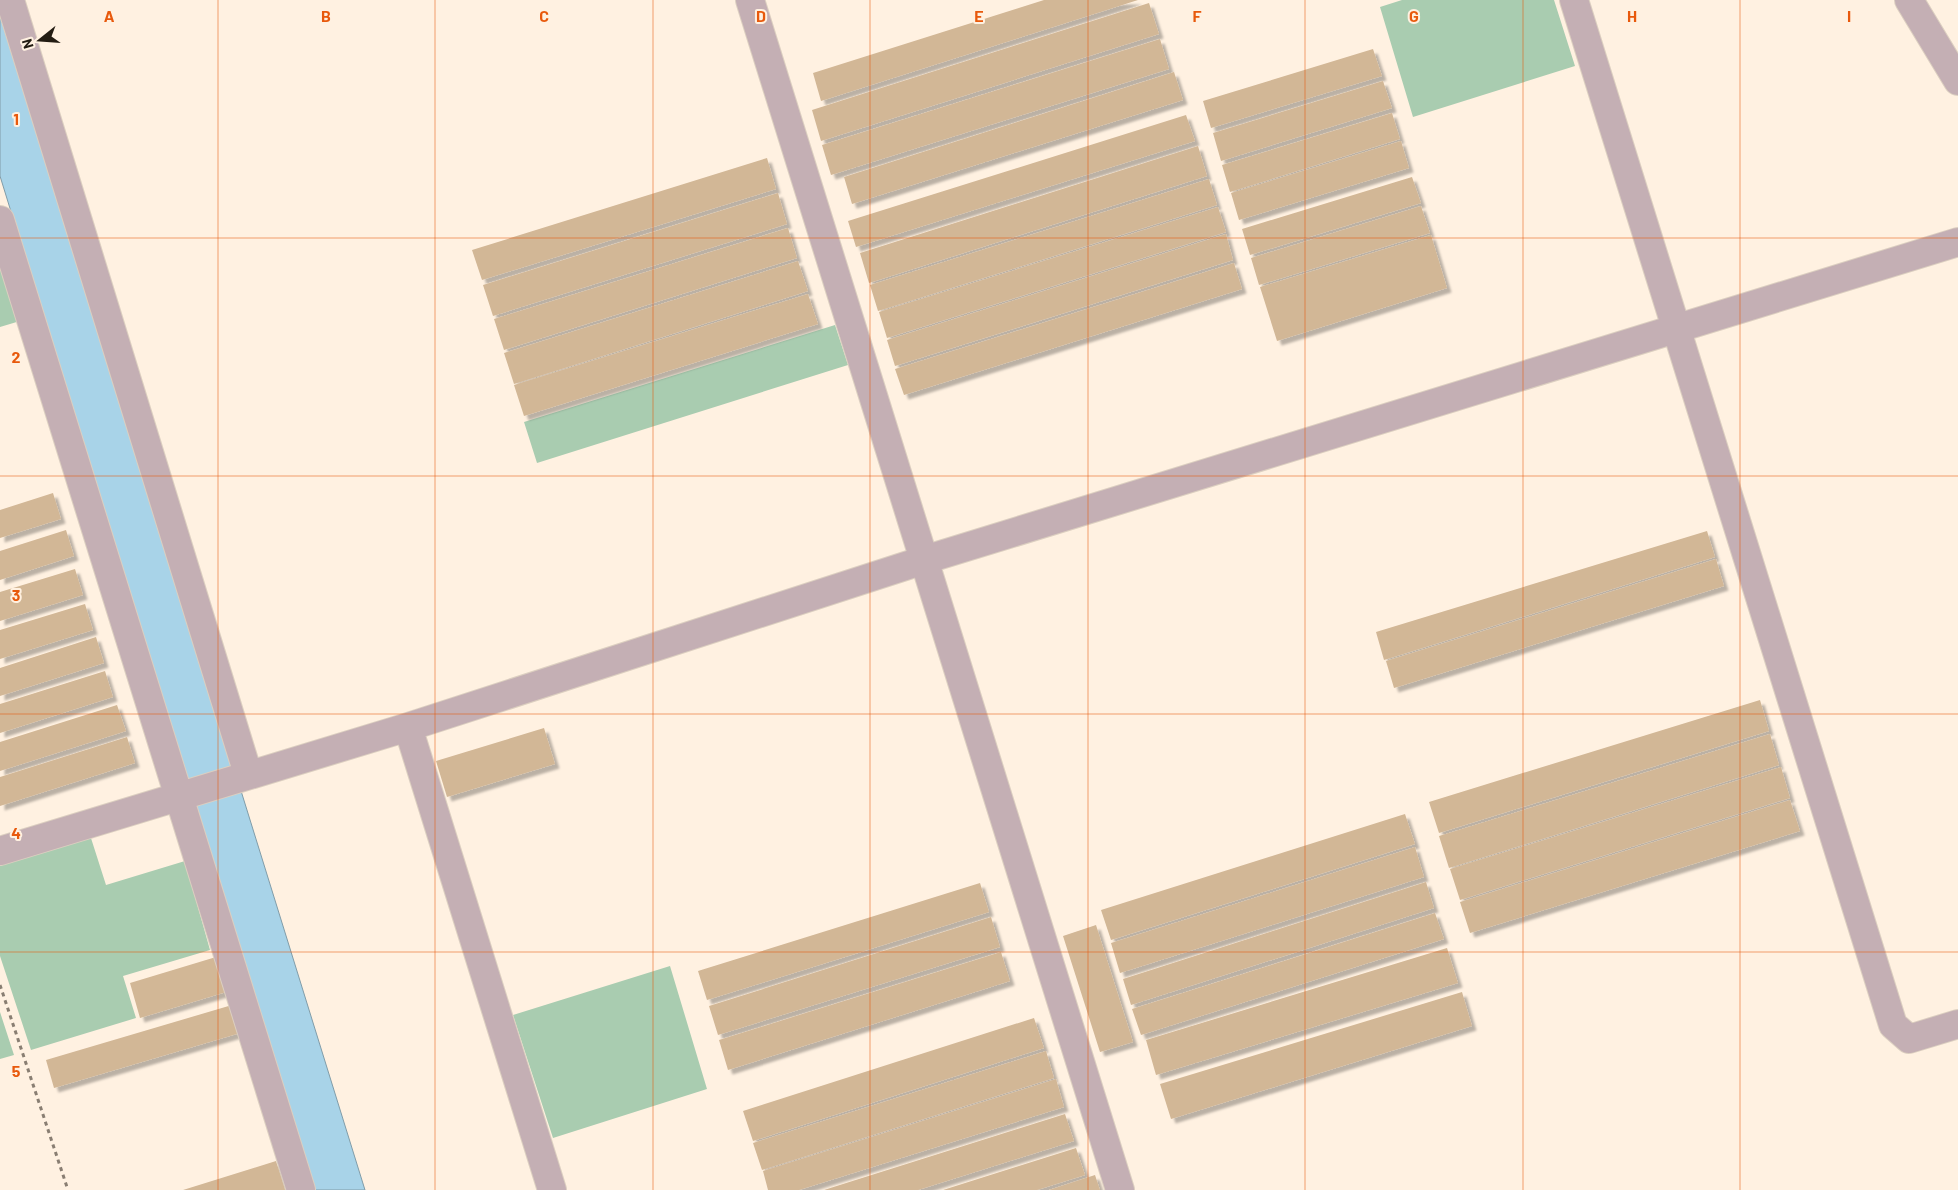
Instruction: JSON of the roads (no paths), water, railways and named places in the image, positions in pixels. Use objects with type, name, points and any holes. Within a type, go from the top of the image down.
[{"type":"street","points":[[10,0],[248,774]]},
{"type":"street","points":[[750,0],[1120,1190]]},
{"type":"street","points":[[1574,0],[1893,1025],[1909,1039],[1958,1024]]},
{"type":"street","points":[[1909,0],[1958,82]]},
{"type":"street","points":[[0,220],[301,1190]]},
{"type":"street","points":[[0,851],[248,774],[408,727],[924,560],[1958,242]]},
{"type":"street","points":[[408,727],[552,1190]]},
{"type":"water","points":[[0,15],[365,1190],[310,1190],[181,762],[0,176]]}]
